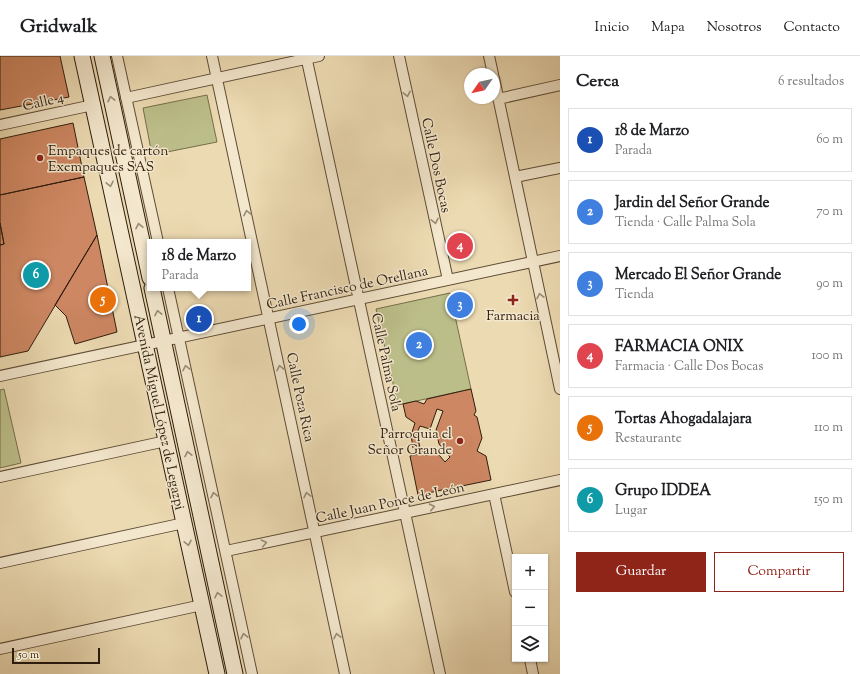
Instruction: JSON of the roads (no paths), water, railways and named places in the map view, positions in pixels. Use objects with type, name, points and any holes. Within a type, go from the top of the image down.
[{"type":"main road","name":"Avenida Miguel López de Legazpi","points":[[82,56],[216,674]]},
{"type":"main road","points":[[102,56],[147,264]]},
{"type":"main road","name":"Avenida Miguel López de Legazpi","points":[[153,291],[235,674]]},
{"type":"street","points":[[117,56],[157,239]]},
{"type":"street","name":"Calle Poza Rica","points":[[212,56],[346,674]]},
{"type":"street","points":[[126,98],[306,57],[319,56]]},
{"type":"street","name":"Calle Dos Bocas","points":[[399,56],[448,280]]},
{"type":"street","points":[[489,56],[492,68]]},
{"type":"street","name":"Calle Palma Sola","points":[[306,57],[440,674]]},
{"type":"street","points":[[500,99],[560,85]]},
{"type":"street","name":"Calle 4","points":[[0,126],[93,104]]},
{"type":"street","points":[[499,104],[560,389]]},
{"type":"street","points":[[515,177],[560,168]]},
{"type":"street","name":"Calle Francisco de Orellana","points":[[0,376],[560,256]]},
{"type":"street","points":[[169,291],[252,674]]},
{"type":"street","points":[[0,478],[166,441]]},
{"type":"street","name":"Calle Juan Ponce de León","points":[[226,552],[560,480]]},
{"type":"street","points":[[494,494],[515,590]]},
{"type":"street","points":[[0,563],[184,523]]},
{"type":"street","points":[[0,649],[202,606]]},
{"type":"street","points":[[531,662],[533,674]]},
{"type":"place","name":"Empaques de cartón Exempaques SAS","points":[[40,158]]},
{"type":"place","name":"FARMACIA ONIX","points":[[460,246]]},
{"type":"place","name":"Grupo IDDEA","points":[[36,275]]},
{"type":"place","name":"Tortas Ahogadalajara","points":[[103,300]]},
{"type":"place","name":"Farmacia","points":[[513,300]]},
{"type":"place","name":"Mercado El Señor Grande","points":[[460,305]]},
{"type":"place","name":"18 de Marzo","points":[[199,319]]},
{"type":"place","name":"Jardin del Señor Grande","points":[[419,345]]},
{"type":"place","name":"Parroquia el Señor Grande","points":[[460,441]]}]
